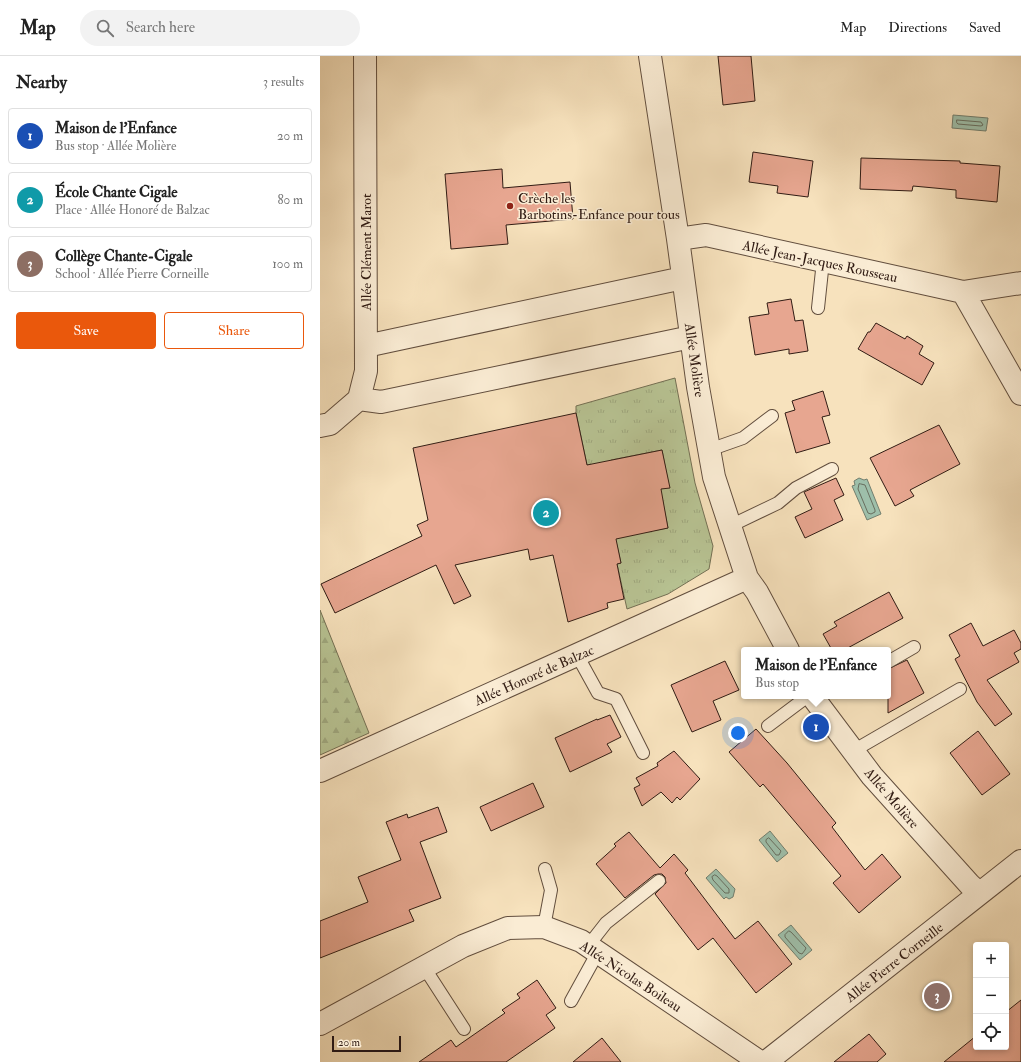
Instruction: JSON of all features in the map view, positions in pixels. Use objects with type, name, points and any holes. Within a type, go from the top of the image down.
[{"type":"street","name":"Allée Clément Marot","points":[[359,399],[366,371],[365,56]]},
{"type":"street","name":"Allée Molière","points":[[650,56],[678,239],[698,387],[714,477],[747,578],[757,592],[786,647]]},
{"type":"street","name":"Allée Jean-Jacques Rousseau","points":[[678,239],[706,236],[963,292],[1021,283]]},
{"type":"street","points":[[366,346],[683,278]]},
{"type":"street","points":[[963,292],[1021,394]]},
{"type":"street","points":[[320,426],[330,424],[359,399],[381,402],[691,337]]},
{"type":"street","name":"Allée Honoré de Balzac","points":[[320,771],[747,578]]},
{"type":"street","name":"Allée Molière","points":[[816,699],[872,776],[965,880],[980,893]]},
{"type":"street","name":"Allée Pierre Corneille","points":[[766,1062],[1021,862]]},
{"type":"street","name":"Allée Nicolas Boileau","points":[[320,1024],[463,946],[508,928],[544,928],[581,941],[760,1062]]},
{"type":"lane","points":[[818,308],[823,261]]},
{"type":"lane","points":[[709,450],[743,438],[772,416]]},
{"type":"lane","points":[[730,526],[778,503],[796,488],[832,470]]},
{"type":"lane","points":[[891,660],[914,647]]},
{"type":"lane","points":[[576,656],[598,693],[616,699],[643,753]]},
{"type":"lane","points":[[853,751],[960,689]]},
{"type":"lane","points":[[768,726],[812,699]]},
{"type":"lane","points":[[544,928],[551,890],[545,869]]},
{"type":"lane","points":[[571,1001],[593,949],[606,923],[659,881]]},
{"type":"lane","points":[[424,967],[464,1029]]},
{"type":"green space","points":[[675,378],[695,483],[713,546],[709,569],[668,594],[627,609],[617,564],[621,563],[615,537],[668,528],[662,498],[656,490],[669,487],[662,450],[611,460],[611,464],[592,468],[591,464],[587,465],[576,413],[576,406]]},
{"type":"green space","points":[[320,610],[369,733],[320,755]]},
{"type":"water","points":[[953,115],[988,118],[986,131],[952,128]]},
{"type":"water","points":[[859,478],[864,480],[867,479],[881,514],[867,520],[852,486],[855,485],[854,481]]},
{"type":"water","points":[[770,831],[788,853],[777,862],[759,840]]},
{"type":"water","points":[[716,869],[735,889],[733,897],[729,899],[726,897],[724,899],[706,878]]},
{"type":"water","points":[[791,925],[812,950],[800,960],[778,935]]},
{"type":"building","points":[[718,56],[751,56],[755,101],[723,105]]},
{"type":"building","points":[[753,152],[813,161],[808,197],[777,193],[778,186],[749,182]]},
{"type":"building","points":[[861,158],[960,161],[960,163],[1000,166],[997,202],[956,198],[956,190],[913,186],[912,191],[860,189]]},
{"type":"building","name":"Crèche les Barbotins-Enfance pour tous","points":[[502,169],[503,188],[570,182],[573,219],[506,225],[508,244],[451,249],[445,174]]},
{"type":"building","points":[[791,299],[795,321],[803,320],[808,351],[789,354],[789,349],[755,355],[749,317],[769,314],[767,303]]},
{"type":"building","points":[[876,323],[905,339],[907,336],[923,346],[919,354],[934,363],[922,385],[858,349],[868,332],[870,332]]},
{"type":"building","points":[[823,391],[830,415],[822,417],[830,443],[796,453],[785,413],[795,410],[792,401]]},
{"type":"building","points":[[576,413],[587,465],[662,450],[670,488],[661,489],[668,528],[616,539],[621,563],[617,564],[624,599],[607,603],[608,608],[568,622],[553,555],[530,560],[528,549],[455,565],[471,596],[454,604],[436,565],[335,613],[321,584],[422,536],[417,525],[428,520],[413,448]]},
{"type":"building","points":[[939,425],[960,464],[910,490],[914,496],[895,506],[870,458]]},
{"type":"building","points":[[836,478],[844,495],[834,500],[843,520],[805,538],[795,517],[812,509],[804,492]]},
{"type":"building","points":[[889,592],[903,618],[850,647],[830,647],[823,634],[837,626],[834,622]]},
{"type":"building","points":[[971,623],[983,646],[1014,630],[1021,643],[1021,649],[1014,653],[1019,662],[987,680],[1012,714],[995,726],[977,702],[955,659],[960,656],[949,635]]},
{"type":"building","points":[[907,660],[924,693],[888,713],[888,699],[891,699],[891,668]]},
{"type":"building","points":[[725,661],[739,690],[713,701],[721,720],[692,732],[671,685]]},
{"type":"building","points":[[610,715],[621,737],[607,744],[612,752],[570,772],[555,738],[597,719]]},
{"type":"building","points":[[756,729],[787,763],[836,823],[832,827],[865,870],[882,854],[901,877],[859,913],[833,883],[841,876],[763,784],[760,787],[729,752]]},
{"type":"building","points":[[978,731],[1010,774],[982,795],[950,753]]},
{"type":"building","points":[[674,751],[700,779],[680,800],[677,797],[672,803],[661,792],[642,806],[634,788],[640,785],[636,778],[658,766],[657,763]]},
{"type":"building","points":[[533,783],[544,807],[491,831],[480,807]]},
{"type":"building","points":[[438,807],[447,832],[420,842],[441,898],[409,910],[414,921],[320,958],[320,921],[368,902],[358,877],[401,860],[386,822],[407,814],[408,818]]},
{"type":"building","points":[[629,832],[660,868],[674,854],[688,870],[685,873],[735,939],[758,921],[792,964],[756,993],[713,938],[698,950],[655,894],[666,883],[665,877],[662,874],[654,875],[625,898],[596,864],[616,846],[614,844]]},
{"type":"building","points":[[537,980],[556,1008],[546,1015],[555,1028],[506,1062],[419,1062],[451,1040],[456,1047],[505,1013],[502,1010],[520,998],[517,994]]},
{"type":"building","points":[[1021,1000],[1021,1062],[944,1062],[973,1038],[973,1050],[1009,1050],[1009,1010]]},
{"type":"building","points":[[869,1034],[886,1054],[877,1062],[834,1062]]},
{"type":"building","points":[[602,1038],[621,1062],[573,1062]]},
{"type":"place","name":"Crèche les Barbotins-Enfance pour tous","points":[[510,206]]},
{"type":"place","name":"École Chante Cigale","points":[[546,513]]},
{"type":"place","name":"Maison de l’Enfance","points":[[816,727]]},
{"type":"place","name":"Collège Chante-Cigale","points":[[937,996]]}]
